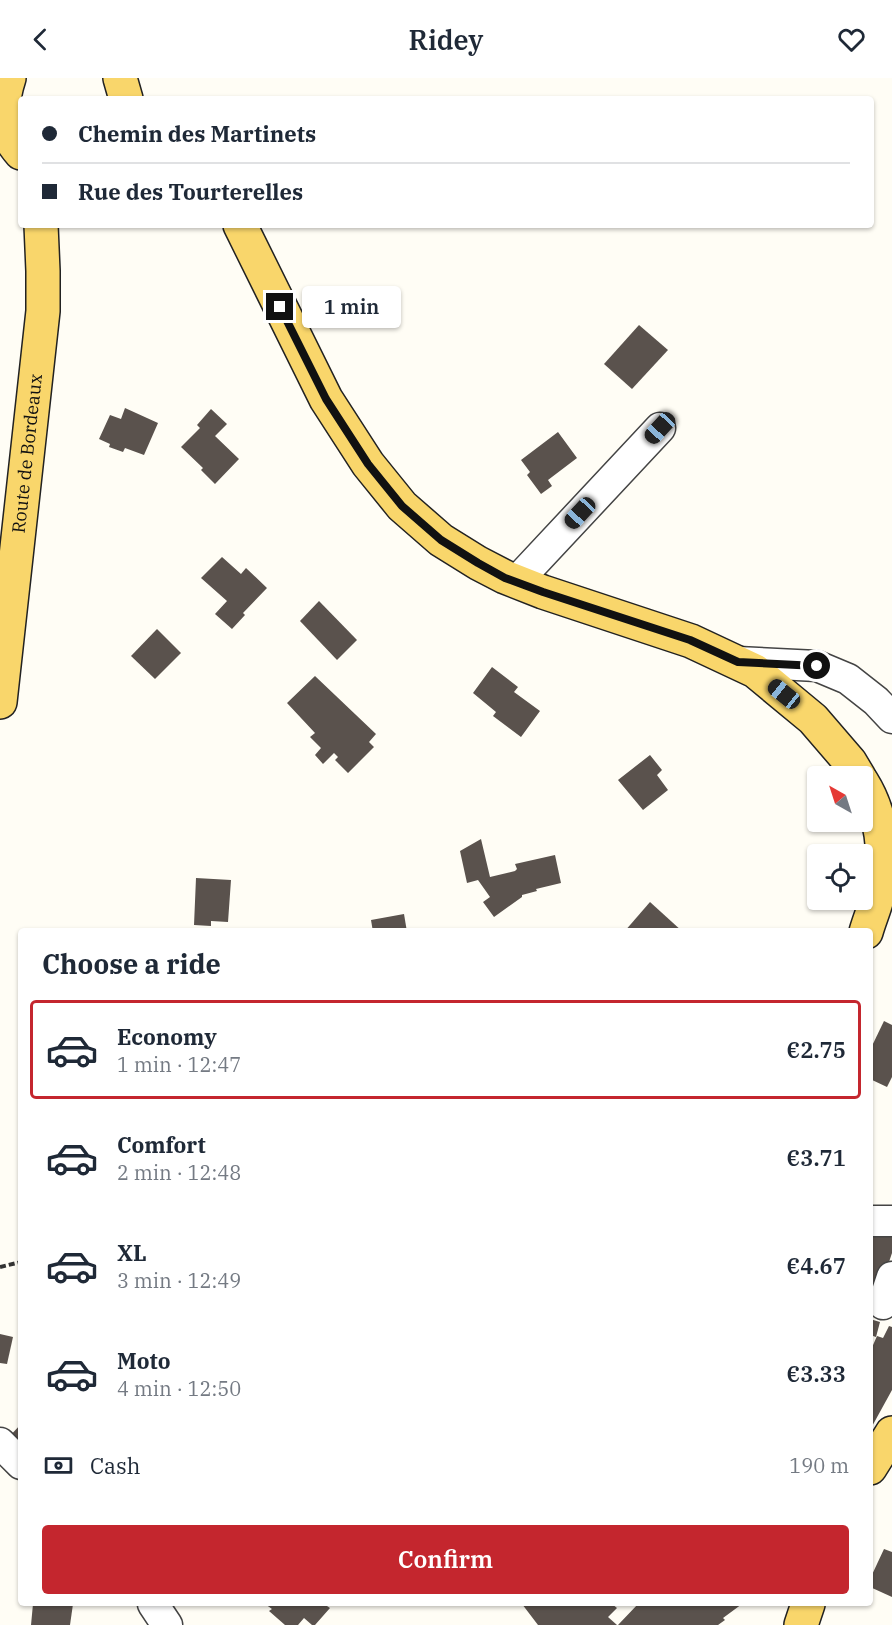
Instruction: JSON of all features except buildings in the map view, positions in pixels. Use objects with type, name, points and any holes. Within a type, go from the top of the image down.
[{"type":"main road","points":[[9,78],[3,94],[1,112],[5,129],[18,150]]},
{"type":"main road","points":[[120,78],[126,96]]},
{"type":"main road","name":"Route de Bordeaux","points":[[0,702],[42,311],[44,271],[42,228]]},
{"type":"main road","name":"Route de Bordeaux","points":[[42,311],[55,271],[62,228]]},
{"type":"main road","points":[[240,228],[326,399],[368,464],[402,506],[441,540],[478,563],[516,582],[690,640],[755,671],[813,719],[852,766]]},
{"type":"main road","points":[[867,928],[879,891],[883,860],[879,819],[873,806]]},
{"type":"main road","points":[[873,1463],[892,1433]]},
{"type":"main road","points":[[801,1625],[807,1606]]},
{"type":"street","points":[[516,582],[660,428]]},
{"type":"street","points":[[738,662],[817,666],[848,679],[876,701],[892,718]]},
{"type":"street","points":[[873,1221],[892,1221]]},
{"type":"street","points":[[0,1443],[18,1461]]},
{"type":"street","points":[[154,1606],[167,1625]]},
{"type":"path","points":[[0,1267],[18,1263]]},
{"type":"route","points":[[280,307],[326,399],[368,464],[402,506],[441,540],[505,578],[690,640],[738,662],[817,666]]}]
